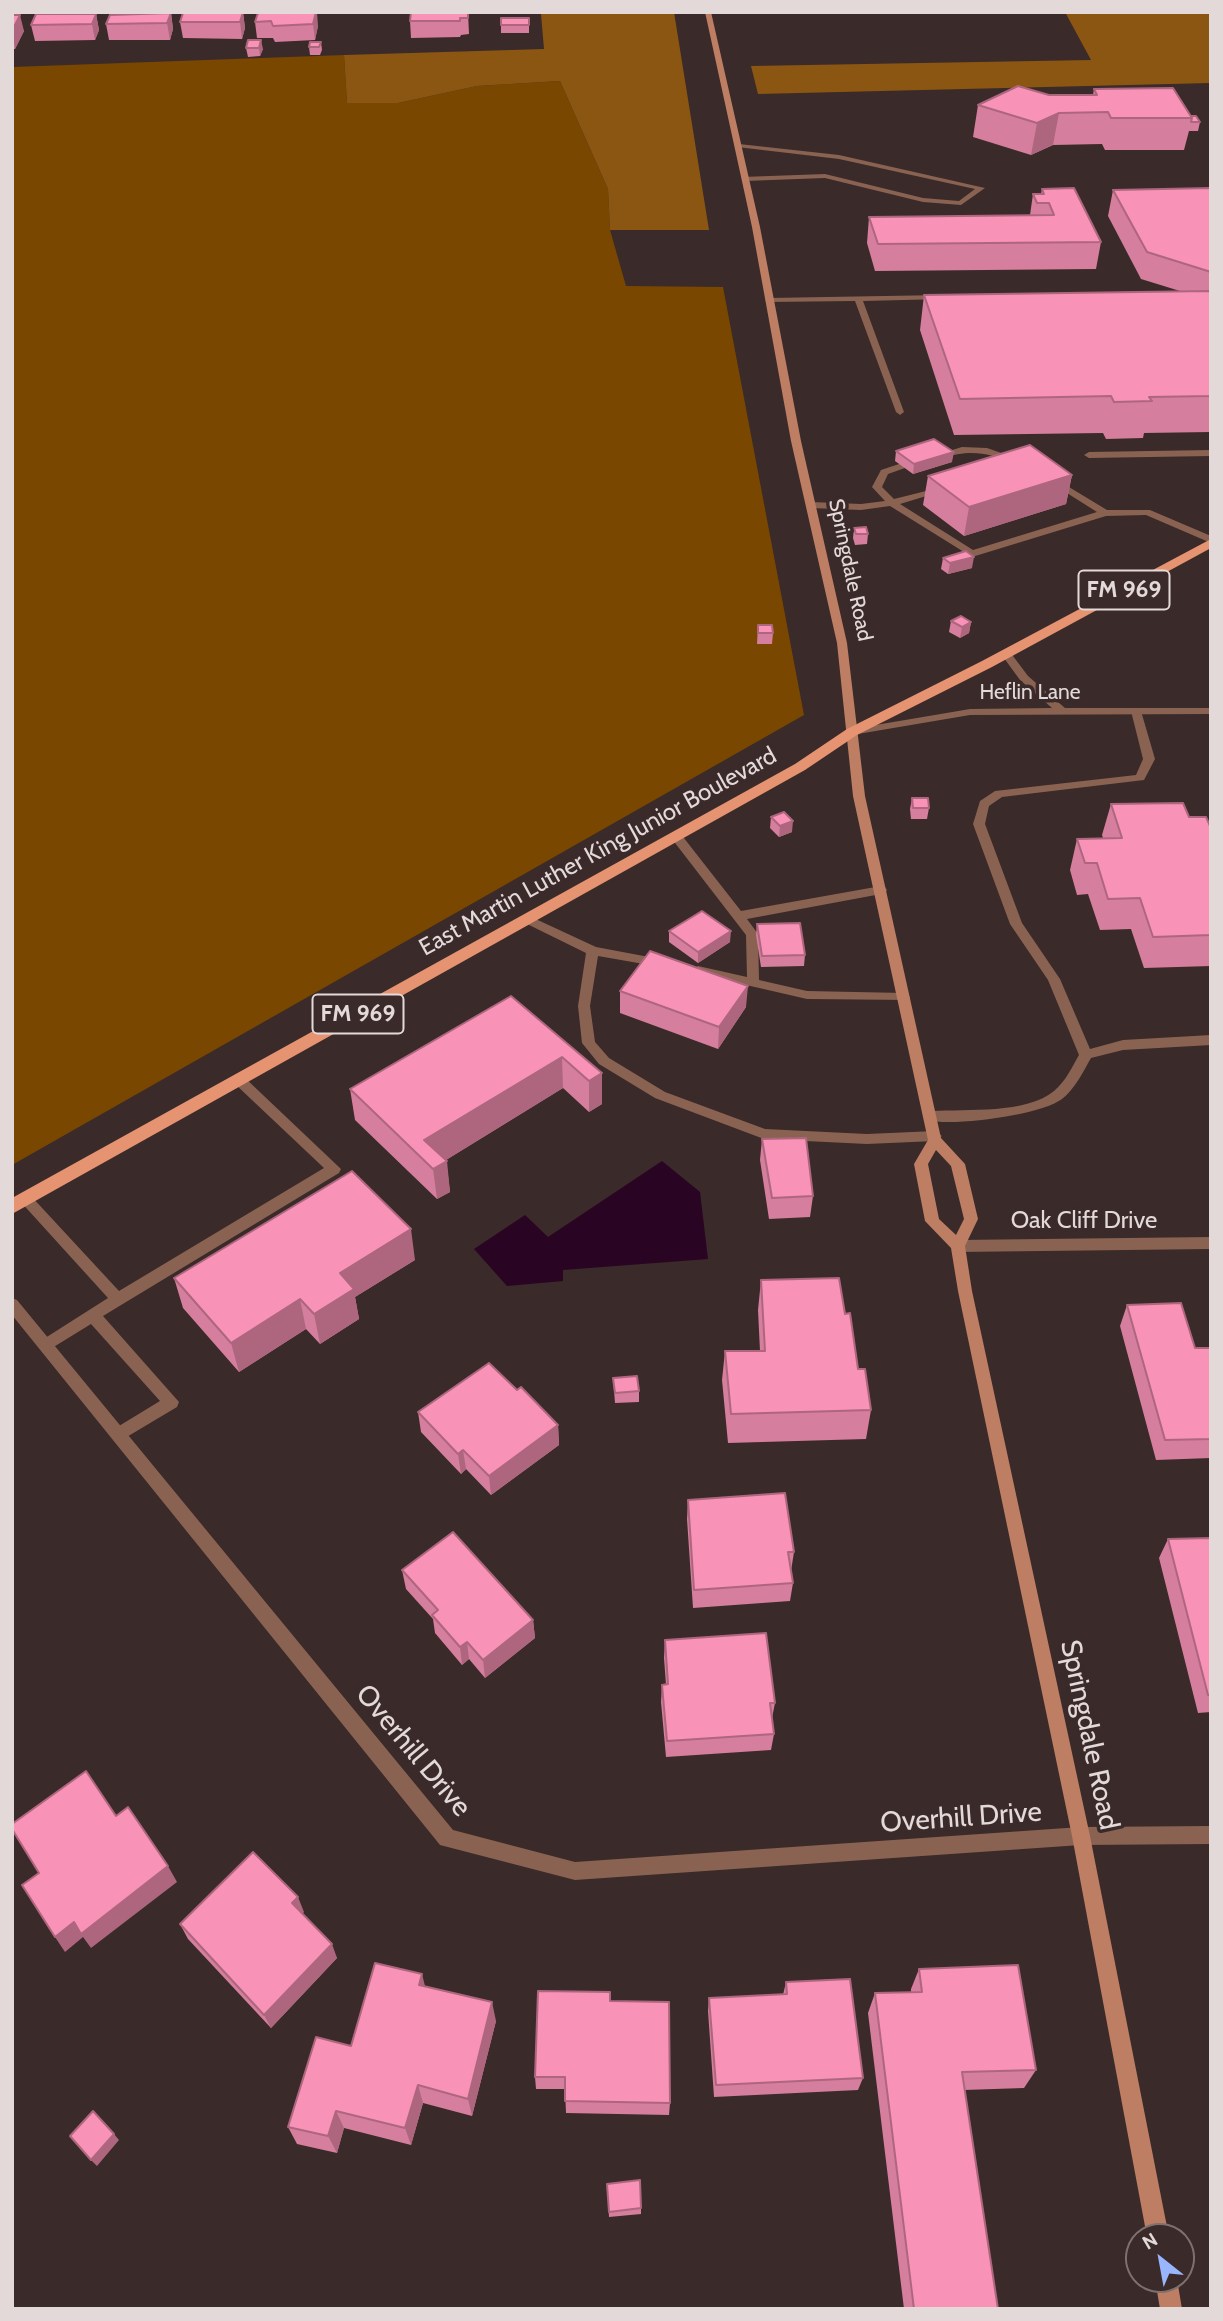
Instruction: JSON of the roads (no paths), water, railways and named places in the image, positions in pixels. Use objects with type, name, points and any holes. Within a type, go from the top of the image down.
[{"type":"main road","name":"Springdale Road","points":[[708,12],[842,643],[859,796],[935,1138],[958,1164],[971,1219],[958,1246],[965,1291],[1081,1836],[1155,2223]]},
{"type":"main road","name":"East Martin Luther King Junior Boulevard","points":[[19,1204],[800,767],[852,732],[1006,654],[1211,542]]},
{"type":"main road","points":[[935,1138],[920,1164],[932,1221],[958,1246]]},
{"type":"street","points":[[738,146],[839,157],[981,188],[961,203],[923,200],[825,176],[745,178]]},
{"type":"street","points":[[858,298],[900,412]]},
{"type":"street","points":[[769,300],[951,298]]},
{"type":"street","points":[[941,455],[964,448],[989,450],[1027,464],[1015,468]]},
{"type":"street","points":[[1089,455],[1211,453]]},
{"type":"street","points":[[902,467],[884,472],[877,487],[892,503],[972,554],[1105,513],[1147,512],[1211,542]]},
{"type":"street","points":[[1049,478],[1105,513]]},
{"type":"street","points":[[811,505],[861,507],[892,503],[954,485]]},
{"type":"street","points":[[1006,654],[1024,678],[1063,712]]},
{"type":"street","name":"Heflin Lane","points":[[852,732],[970,712],[1211,710]]},
{"type":"street","points":[[1086,1055],[1054,979],[1016,924],[979,824],[984,804],[999,794],[1140,778],[1149,759],[1136,711]]},
{"type":"street","points":[[677,836],[752,934],[753,983]]},
{"type":"street","points":[[738,915],[881,890]]},
{"type":"street","points":[[527,919],[593,951],[807,995],[904,997]]},
{"type":"street","points":[[593,951],[584,1006],[589,1043],[604,1061],[660,1096],[764,1134],[867,1139],[935,1138]]},
{"type":"street","points":[[932,1116],[1009,1112],[1053,1099],[1072,1079],[1086,1055],[1123,1045],[1211,1040]]},
{"type":"street","points":[[47,1344],[334,1169],[239,1080]]},
{"type":"street","points":[[19,1204],[118,1299]]},
{"type":"street","name":"Oak Cliff Drive","points":[[958,1246],[1211,1243]]},
{"type":"street","name":"Overhill Drive","points":[[12,1304],[447,1838],[575,1871],[1081,1836],[1211,1835]]},
{"type":"street","points":[[93,1315],[171,1402],[120,1434]]}]
